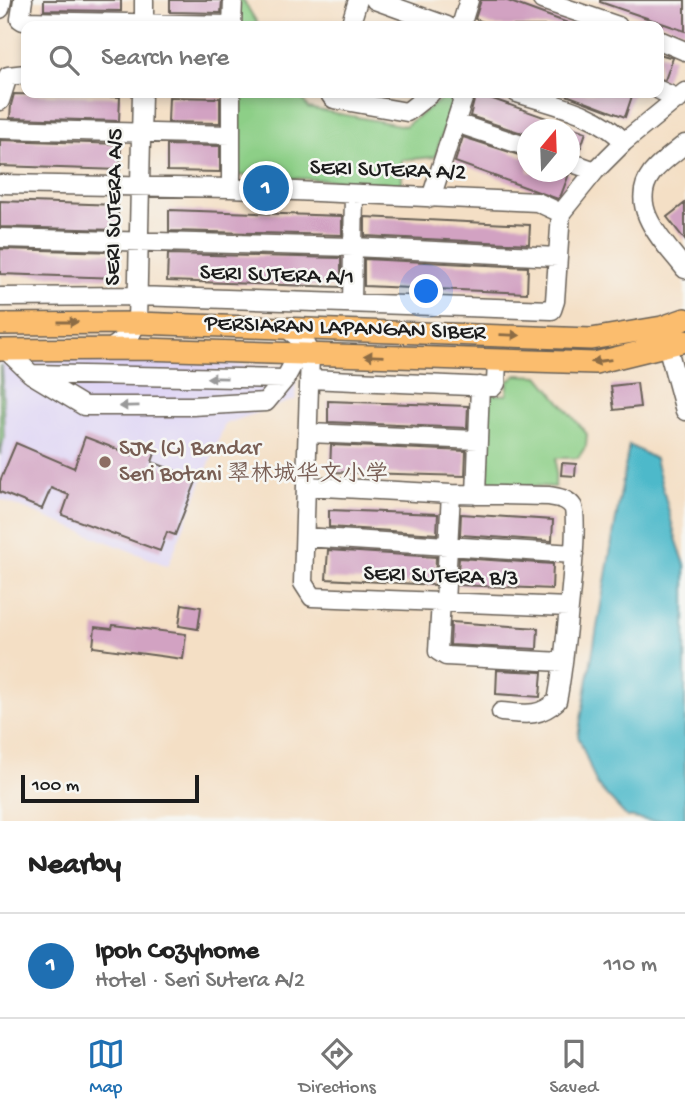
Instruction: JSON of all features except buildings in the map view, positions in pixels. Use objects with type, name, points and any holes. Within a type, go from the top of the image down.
[{"type":"main road","name":"PERSIARAN LAPANGAN SIBER","points":[[3,350],[164,349],[595,363],[671,338],[685,319]]},
{"type":"main road","name":"PERSIARAN LAPANGAN SIBER","points":[[0,324],[137,323],[591,339],[671,338]]},
{"type":"street","points":[[0,9],[2,0]]},
{"type":"street","points":[[23,0],[20,19],[23,21]]},
{"type":"street","points":[[144,0],[144,21]]},
{"type":"street","points":[[232,21],[233,0]]},
{"type":"street","points":[[352,21],[358,0]]},
{"type":"street","points":[[375,0],[401,4],[450,21]]},
{"type":"street","points":[[462,21],[469,0]]},
{"type":"street","points":[[542,0],[603,21]]},
{"type":"street","points":[[664,42],[685,51]]},
{"type":"street","points":[[0,101],[6,80],[19,74]]},
{"type":"street","points":[[664,91],[682,96]]},
{"type":"street","points":[[0,238],[353,247],[558,257],[561,212],[595,171],[624,142],[682,96]]},
{"type":"street","name":"SERI SUTERA A/5","points":[[137,323],[142,98]]},
{"type":"street","points":[[231,98],[231,188]]},
{"type":"street","points":[[333,98],[407,113],[425,98]]},
{"type":"street","points":[[430,198],[464,98]]},
{"type":"street","points":[[532,98],[587,116],[612,129],[624,142]]},
{"type":"street","points":[[456,123],[517,144]]},
{"type":"street","points":[[0,129],[231,135]]},
{"type":"street","points":[[685,144],[653,171],[647,180],[643,206],[651,224],[685,268]]},
{"type":"street","points":[[580,166],[595,171]]},
{"type":"street","name":"SERI SUTERA A/2","points":[[0,184],[231,188],[537,202],[561,212]]},
{"type":"street","points":[[352,303],[355,195]]},
{"type":"street","name":"SERI SUTERA A/1","points":[[0,297],[138,296],[552,310],[558,257]]},
{"type":"street","points":[[110,349],[131,334],[137,323]]},
{"type":"street","points":[[137,323],[143,335],[164,349]]},
{"type":"street","points":[[286,328],[304,342],[309,379],[304,537],[574,554]]},
{"type":"street","points":[[3,350],[31,374],[84,406],[192,406],[266,402],[304,353],[330,335],[344,330]]},
{"type":"street","points":[[671,338],[680,371],[685,411]]},
{"type":"street","points":[[309,379],[493,387],[496,383],[497,360]]},
{"type":"street","points":[[31,374],[285,379]]},
{"type":"street","points":[[476,495],[480,386]]},
{"type":"street","points":[[308,433],[478,440]]},
{"type":"street","points":[[306,486],[549,496],[565,499],[574,508],[574,554],[557,701],[545,712],[501,712]]},
{"type":"street","points":[[451,494],[438,651],[446,656],[562,662]]},
{"type":"street","name":"SERI SUTERA B/3","points":[[304,537],[303,583],[312,597],[568,607]]},
{"type":"shaded area","name":"SJK (C) Bandar Seri Botani 翠林城华文小学","points":[[99,358],[295,367],[296,399],[225,424],[168,566],[0,499],[0,362]]},
{"type":"green space","points":[[236,0],[243,0],[256,21],[235,21]]},
{"type":"green space","points":[[233,98],[302,98],[308,108],[405,126],[443,98],[454,98],[435,157],[402,160],[402,184],[233,175]]},
{"type":"green space","points":[[0,366],[4,438],[0,455]]},
{"type":"green space","points":[[517,375],[539,376],[587,434],[586,446],[578,458],[556,458],[555,487],[482,483],[487,394],[507,395],[508,381]]},
{"type":"water","points":[[629,445],[655,459],[685,565],[685,820],[652,821],[627,817],[597,785],[578,736]]},
{"type":"place","name":"Ipoh Cozyhome","points":[[266,188]]},
{"type":"place","name":"SJK (C) Bandar Seri Botani 翠林城华文小学","points":[[105,462]]}]
